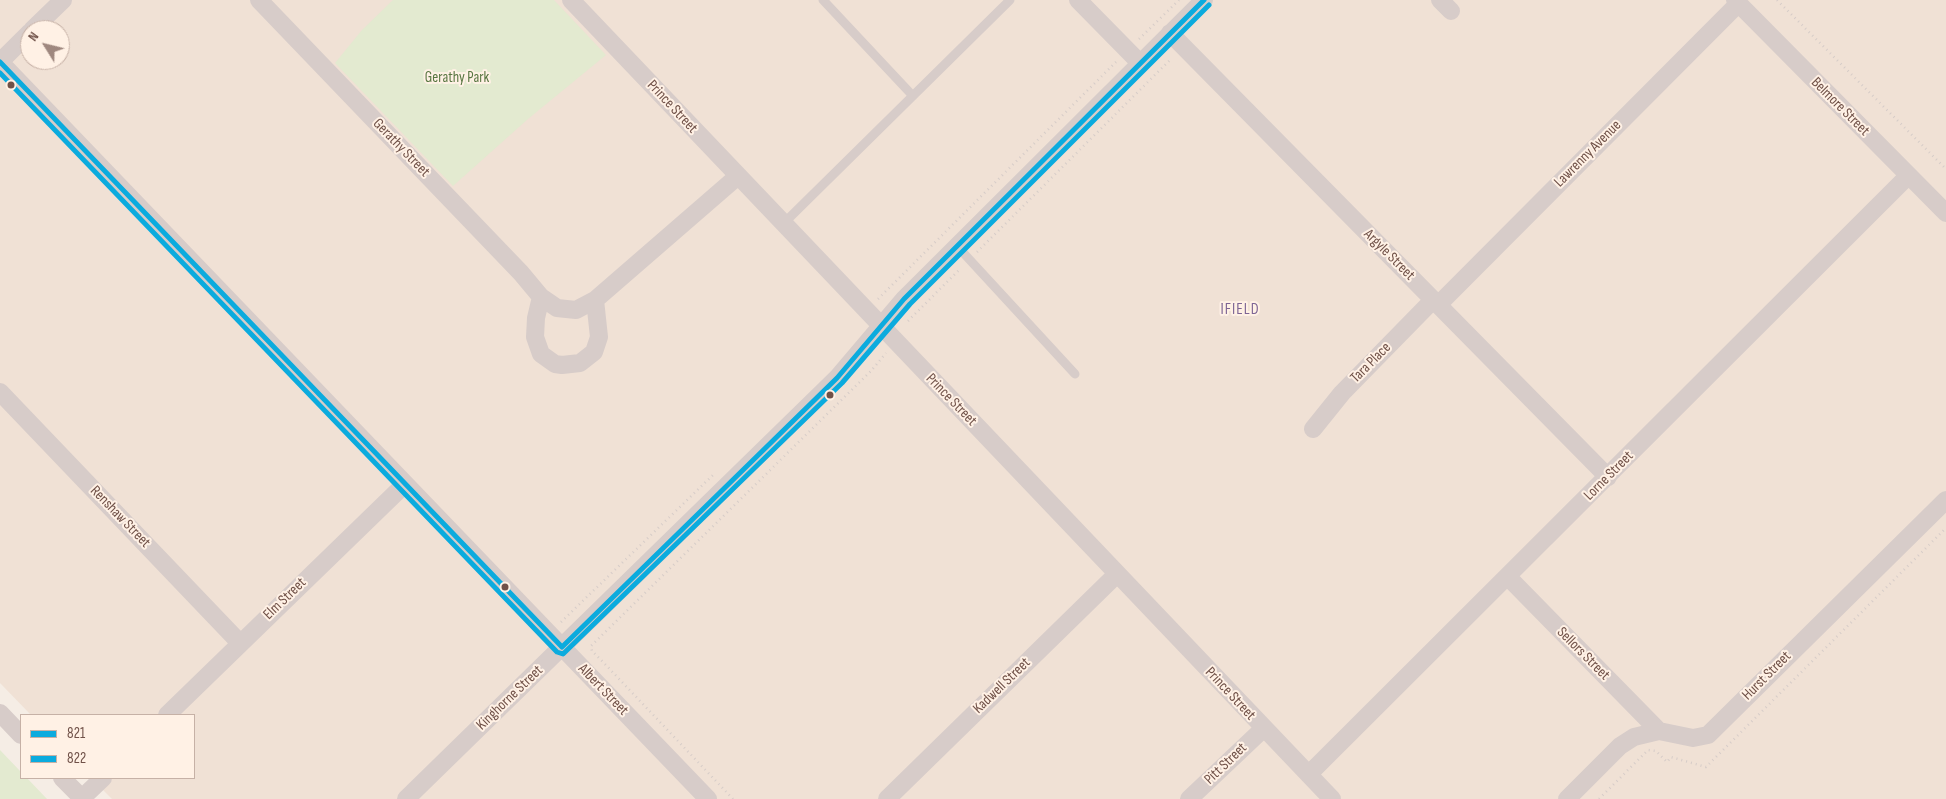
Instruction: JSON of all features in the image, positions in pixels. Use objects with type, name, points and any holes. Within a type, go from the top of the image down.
[{"type":"street","points":[[42,20],[63,0]]},
{"type":"street","name":"Gerathy Street","points":[[259,0],[521,273],[548,304],[566,310],[576,310],[595,300],[738,176]]},
{"type":"street","name":"Prince Street","points":[[570,0],[1263,729],[1332,799]]},
{"type":"street","points":[[1078,0],[1140,63]]},
{"type":"street","name":"Kinghorne Street","points":[[406,799],[837,378],[880,325],[1204,0]]},
{"type":"street","name":"Belmore Street","points":[[1737,2],[1946,213]]},
{"type":"street","name":"Lawrenny Avenue","points":[[1435,302],[1737,2]]},
{"type":"street","name":"Argyle Street","points":[[1170,34],[1608,477]]},
{"type":"street","points":[[0,62],[20,42]]},
{"type":"street","name":"Albert Street","points":[[0,62],[708,799]]},
{"type":"street","name":"Lorne Street","points":[[1309,774],[1908,176]]},
{"type":"street","points":[[541,297],[536,318],[535,338],[541,354],[555,364],[562,365],[580,363],[594,352],[599,337],[595,300]]},
{"type":"street","name":"Tara Place","points":[[1313,429],[1342,392],[1435,302]]},
{"type":"street","name":"Renshaw Street","points":[[0,392],[240,643]]},
{"type":"street","name":"Elm Street","points":[[168,714],[404,484]]},
{"type":"street","name":"Hurst Street","points":[[1567,799],[1620,746],[1634,737],[1659,731],[1693,738],[1708,735],[1946,500]]},
{"type":"street","name":"Kadwell Street","points":[[887,799],[1117,574]]},
{"type":"street","name":"Sellors Street","points":[[1508,577],[1659,731]]},
{"type":"street","points":[[0,712],[20,734]]},
{"type":"street","name":"Pitt Street","points":[[1189,799],[1263,729]]},
{"type":"street","points":[[63,779],[82,799],[102,779]]},
{"type":"lane","points":[[822,0],[913,96]]},
{"type":"lane","points":[[783,224],[1010,0]]},
{"type":"lane","points":[[957,246],[1075,374]]},
{"type":"path","points":[[1136,42],[1179,0]]},
{"type":"path","points":[[1777,0],[1946,169]]},
{"type":"path","points":[[878,299],[1119,59]]},
{"type":"path","points":[[902,327],[1171,59]]},
{"type":"path","points":[[733,799],[593,653],[592,643],[871,371],[886,353]]},
{"type":"path","points":[[561,622],[720,468]]},
{"type":"shaded area","points":[[0,0],[1946,0],[1946,799],[112,799],[92,779],[195,779],[195,714],[30,714],[0,683]]},
{"type":"green space","name":"Gerathy Park","points":[[393,0],[554,0],[606,55],[528,119],[453,186],[335,63],[362,30]]},
{"type":"green space","points":[[0,750],[20,771],[20,779],[28,779],[47,799],[0,799]]},
{"type":"transit line","name":"821","points":[[0,62],[562,647],[837,378],[904,299],[1204,0]]},
{"type":"transit line","name":"822","points":[[0,73],[557,652],[563,654],[842,383],[910,304],[1209,5]]},
{"type":"district","name":"IFIELD","points":[[1240,310]]}]
